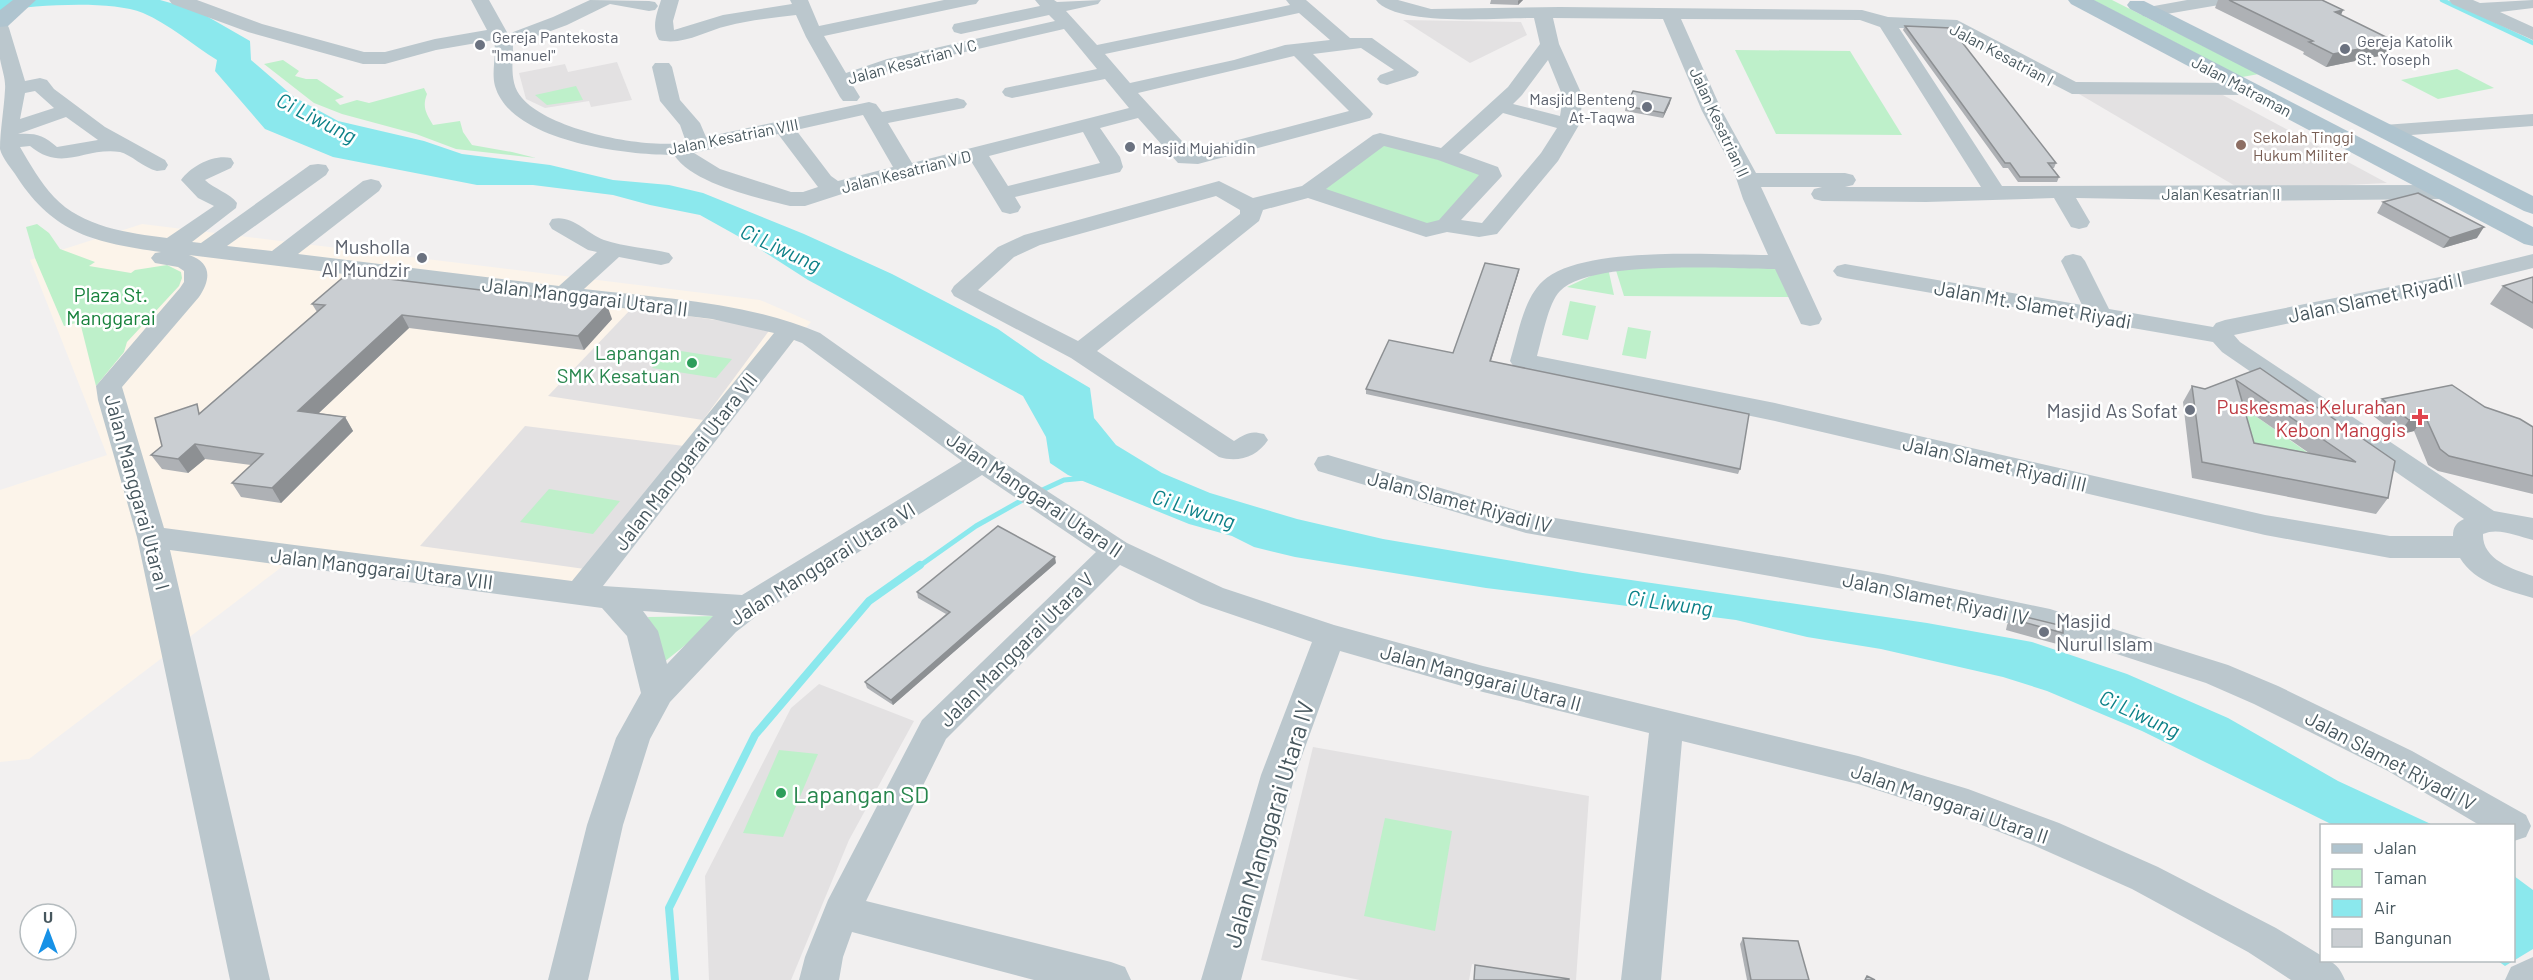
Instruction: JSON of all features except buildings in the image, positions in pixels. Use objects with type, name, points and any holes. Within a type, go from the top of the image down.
[{"type":"main road","name":"Jalan Matraman","points":[[2078,0],[2533,238]]},
{"type":"main road","name":"Jalan Matraman","points":[[2127,0],[2533,206]]},
{"type":"street","points":[[177,0],[262,30],[363,58],[385,58],[435,45],[501,38],[560,21],[604,0]]},
{"type":"street","points":[[210,10],[236,0]]},
{"type":"street","name":"Jalan Kesatrian VIII","points":[[480,0],[501,38],[506,87],[513,101],[530,117],[566,133],[639,149],[689,147],[857,110]]},
{"type":"street","points":[[616,0],[649,6]]},
{"type":"street","points":[[670,0],[664,21],[666,36],[685,34],[723,21],[801,4],[813,33],[970,0]]},
{"type":"street","points":[[712,0],[723,21]]},
{"type":"street","points":[[961,28],[1048,4],[1092,0]]},
{"type":"street","points":[[1385,0],[1395,6],[1431,14],[1542,12],[1567,6],[1669,13],[1863,15],[1887,23],[1991,187]]},
{"type":"street","points":[[1845,0],[1863,15]]},
{"type":"street","points":[[2149,12],[2219,0]]},
{"type":"street","points":[[2458,0],[2533,34]]},
{"type":"street","points":[[1094,51],[1240,22],[1299,3],[1344,43]]},
{"type":"street","points":[[2479,9],[2533,3]]},
{"type":"street","points":[[1048,4],[1094,51],[1142,111],[1186,158],[1191,159],[1363,114],[1301,50]]},
{"type":"street","points":[[1309,191],[1426,230],[1447,225],[1479,230],[1489,229],[1550,156],[1569,125],[1573,97],[1550,44],[1542,12]]},
{"type":"street","name":"Jalan Kesatrian II","points":[[1669,13],[1712,111],[1751,189],[1810,319]]},
{"type":"street","name":"Jalan Kesatrian I","points":[[1863,15],[1886,22],[1949,24],[2072,88],[2248,89]]},
{"type":"street","points":[[0,28],[10,80],[10,141]]},
{"type":"street","points":[[1022,46],[1074,29]]},
{"type":"street","name":"Jalan Kesatrian V C","points":[[815,37],[842,81],[907,52],[1074,29]]},
{"type":"street","points":[[1127,90],[1238,65],[1285,51],[1365,42],[1409,72],[1387,79]]},
{"type":"street","points":[[1445,154],[1515,91],[1550,44]]},
{"type":"street","points":[[662,67],[670,101],[690,123],[689,147]]},
{"type":"street","points":[[1012,92],[1110,72]]},
{"type":"street","points":[[10,80],[40,84],[47,93],[77,115],[157,165]]},
{"type":"street","points":[[842,81],[857,110],[869,108],[877,119],[906,171]]},
{"type":"street","points":[[877,119],[957,104]]},
{"type":"street","points":[[1498,106],[1569,125]]},
{"type":"street","name":"Jalan Kesatrian V D","points":[[689,147],[685,159],[699,168],[790,199],[805,199],[834,189],[1142,111]]},
{"type":"street","points":[[10,141],[77,115]]},
{"type":"street","points":[[2384,131],[2533,120]]},
{"type":"street","points":[[783,126],[823,181],[834,189]]},
{"type":"street","points":[[977,153],[1006,201],[1112,167],[1109,157],[1089,126]]},
{"type":"street","points":[[10,141],[35,139],[51,152],[57,153],[105,145],[115,147],[123,144]]},
{"type":"street","points":[[1080,352],[1265,201],[1309,191],[1380,139],[1445,154],[1490,172],[1491,176],[1447,225]]},
{"type":"street","name":"Jalan Manggarai Utara II","points":[[10,141],[33,186],[50,206],[82,225],[132,241],[712,312],[790,329],[812,338],[982,462],[1116,551],[1212,596],[1330,636],[1483,679],[1858,770],[1968,804],[2046,834],[2155,883],[2262,940],[2324,980]]},
{"type":"street","name":"Jalan Manggarai Utara I","points":[[10,141],[26,201],[62,232],[79,241],[111,251],[184,261],[196,268],[196,282],[190,292],[110,386],[116,421],[152,537],[250,980]]},
{"type":"street","points":[[171,246],[225,208],[226,203],[206,193],[192,180],[199,173],[223,163]]},
{"type":"street","points":[[205,251],[318,170]]},
{"type":"street","points":[[1246,216],[1212,180],[1032,240],[1006,252],[964,287],[963,291],[965,296],[995,308],[1080,352],[1229,451],[1242,449],[1254,440]]},
{"type":"street","points":[[276,260],[371,186]]},
{"type":"street","points":[[1751,189],[1991,187]]},
{"type":"street","name":"Jalan Kesatrian II","points":[[1822,194],[1991,187],[2061,191],[2245,194],[2446,192]]},
{"type":"street","points":[[2061,191],[2079,222]]},
{"type":"street","points":[[560,224],[591,243],[661,258]]},
{"type":"street","points":[[566,293],[614,249]]},
{"type":"street","points":[[2073,261],[2100,316]]},
{"type":"street","name":"Jalan Slamet Riyadi I","points":[[2221,336],[2225,328],[2440,284],[2533,261]]},
{"type":"street","name":"Jalan Slamet Riyadi III","points":[[1785,262],[1629,262],[1602,265],[1578,272],[1552,285],[1542,299],[1523,361],[1775,412],[2265,525],[2390,546],[2468,547]]},
{"type":"street","name":"Jalan Mt. Slamet Riyadi","points":[[1845,272],[2221,336]]},
{"type":"street","name":"Jalan Manggarai Utara VII","points":[[579,594],[790,329]]},
{"type":"street","points":[[2221,336],[2231,347],[2487,520],[2522,525],[2533,530]]},
{"type":"street","name":"Jalan Manggarai Utara VI","points":[[567,980],[605,825],[633,738],[657,693],[725,624],[747,607],[982,462]]},
{"type":"street","name":"Jalan Slamet Riyadi IV","points":[[1328,464],[1526,523],[1883,585],[2050,621],[2217,674],[2266,695],[2400,761],[2510,824]]},
{"type":"street","points":[[2487,520],[2468,529],[2468,547],[2479,560],[2495,572],[2527,589]]},
{"type":"street","name":"Jalan Manggarai Utara VIII","points":[[152,537],[611,598],[747,607]]},
{"type":"street","name":"Jalan Manggarai Utara V","points":[[819,980],[824,957],[841,912],[934,730],[1116,551]]},
{"type":"street","points":[[611,598],[642,631],[657,693]]},
{"type":"street","name":"Jalan Manggarai Utara IV","points":[[1221,980],[1278,775],[1330,636]]},
{"type":"street","points":[[1641,980],[1667,725]]},
{"type":"street","name":"Jalan Slamet Riyadi IV","points":[[2515,827],[2533,838]]},
{"type":"street","points":[[841,912],[1112,980]]},
{"type":"street","points":[[2525,980],[2533,975]]},
{"type":"shaded area","points":[[1403,20],[1521,22],[1527,35],[1470,63]]},
{"type":"shaded area","points":[[617,62],[632,100],[591,107],[589,101],[545,108],[526,99],[519,73],[565,64],[568,72]]},
{"type":"shaded area","name":"Sekolah Tinggi Hukum Militer","points":[[2074,91],[2221,94],[2387,183],[2242,190]]},
{"type":"shaded area","points":[[142,224],[760,300],[811,322],[579,584],[283,566],[29,759],[0,762],[0,490],[107,455],[30,260]]},
{"type":"shaded area","points":[[632,308],[771,328],[703,420],[548,396]]},
{"type":"shaded area","points":[[525,426],[684,446],[592,570],[420,546]]},
{"type":"shaded area","points":[[819,684],[914,721],[849,840],[791,980],[709,980],[705,876],[791,708]]},
{"type":"shaded area","points":[[1313,747],[1589,796],[1576,980],[1553,980],[1472,964],[1469,980],[1360,980],[1261,960]]},
{"type":"green space","points":[[2093,0],[2112,0],[2259,74],[2242,77]]},
{"type":"green space","points":[[1735,50],[1850,51],[1902,135],[1776,134]]},
{"type":"green space","points":[[283,60],[299,71],[295,76],[317,79],[344,97],[335,100],[340,105],[357,100],[369,103],[424,88],[427,94],[426,110],[433,125],[460,121],[463,132],[472,145],[536,158],[456,149],[416,134],[342,114],[314,103],[264,64]]},
{"type":"green space","points":[[2457,69],[2494,88],[2438,99],[2401,80]]},
{"type":"green space","points":[[576,86],[583,100],[547,105],[535,95]]},
{"type":"green space","points":[[1381,142],[1488,175],[1433,229],[1322,192]]},
{"type":"green space","name":"Plaza St. Manggarai","points":[[37,224],[49,233],[60,249],[95,262],[89,266],[131,273],[135,270],[167,265],[181,272],[182,278],[179,286],[127,342],[124,352],[96,386],[80,322],[64,326],[35,258],[26,227]]},
{"type":"green space","points":[[1614,264],[1778,265],[1791,297],[1624,296]]},
{"type":"green space","points":[[1608,268],[1614,295],[1567,287]]},
{"type":"green space","points":[[1570,301],[1596,306],[1588,340],[1562,335]]},
{"type":"green space","points":[[1628,327],[1651,331],[1646,359],[1622,355]]},
{"type":"green space","name":"Lapangan SMK Kesatuan","points":[[668,349],[732,359],[716,378],[652,368]]},
{"type":"green space","points":[[2254,415],[2344,478],[2244,459],[2240,418]]},
{"type":"green space","points":[[549,489],[620,501],[593,534],[520,522]]},
{"type":"green space","points":[[722,616],[659,666],[648,617]]},
{"type":"green space","name":"Lapangan SD","points":[[779,750],[818,754],[783,837],[743,833]]},
{"type":"green space","points":[[1385,818],[1452,831],[1435,931],[1364,916]]},
{"type":"water","name":"Ci Liwung","points":[[0,0],[160,0],[196,10],[250,41],[251,60],[294,97],[338,121],[424,141],[462,154],[550,165],[613,180],[669,185],[703,193],[804,234],[892,274],[998,329],[1041,359],[1090,388],[1094,418],[1116,445],[1162,473],[1210,493],[1297,519],[1383,539],[1583,573],[1927,623],[2032,642],[2127,674],[2228,718],[2338,781],[2431,824],[2331,824],[2142,731],[2047,691],[2003,677],[1881,649],[1807,637],[1736,620],[1486,588],[1295,557],[1254,547],[1232,536],[1189,524],[1068,475],[1050,463],[1046,437],[1023,396],[808,280],[752,244],[700,215],[613,195],[533,185],[477,185],[333,157],[265,129],[215,71],[217,60],[172,29],[143,13],[112,6],[93,5],[33,7],[0,11]]},
{"type":"water","points":[[2515,877],[2533,890],[2533,949],[2515,960]]},
{"type":"water","points":[[2499,962],[2512,962],[2505,966]]},
{"type":"waterway","points":[[2442,0],[2533,43]]},
{"type":"waterway","points":[[1038,492],[1064,480],[1085,478]]},
{"type":"waterway","points":[[918,567],[976,526],[1026,498]]},
{"type":"waterway","points":[[675,980],[669,908],[755,735],[869,601],[920,565]]},
{"type":"place","name":"Gereja Pantekosta \"Imanuel\"","points":[[480,45]]},
{"type":"place","name":"Gereja Katolik St. Yoseph","points":[[2345,49]]},
{"type":"place","name":"Masjid Benteng At-Taqwa","points":[[1647,107]]},
{"type":"place","name":"Sekolah Tinggi Hukum Militer","points":[[2241,145]]},
{"type":"place","name":"Masjid Mujahidin","points":[[1130,147]]},
{"type":"place","name":"Musholla Al Mundzir","points":[[422,258]]},
{"type":"place","name":"Lapangan SMK Kesatuan","points":[[692,363]]},
{"type":"place","name":"Masjid As Sofat","points":[[2190,410]]},
{"type":"place","name":"Puskesmas Kelurahan Kebon Manggis","points":[[2420,417]]},
{"type":"place","name":"Masjid Nurul Islam","points":[[2044,632]]},
{"type":"place","name":"Lapangan SD","points":[[781,793]]}]
